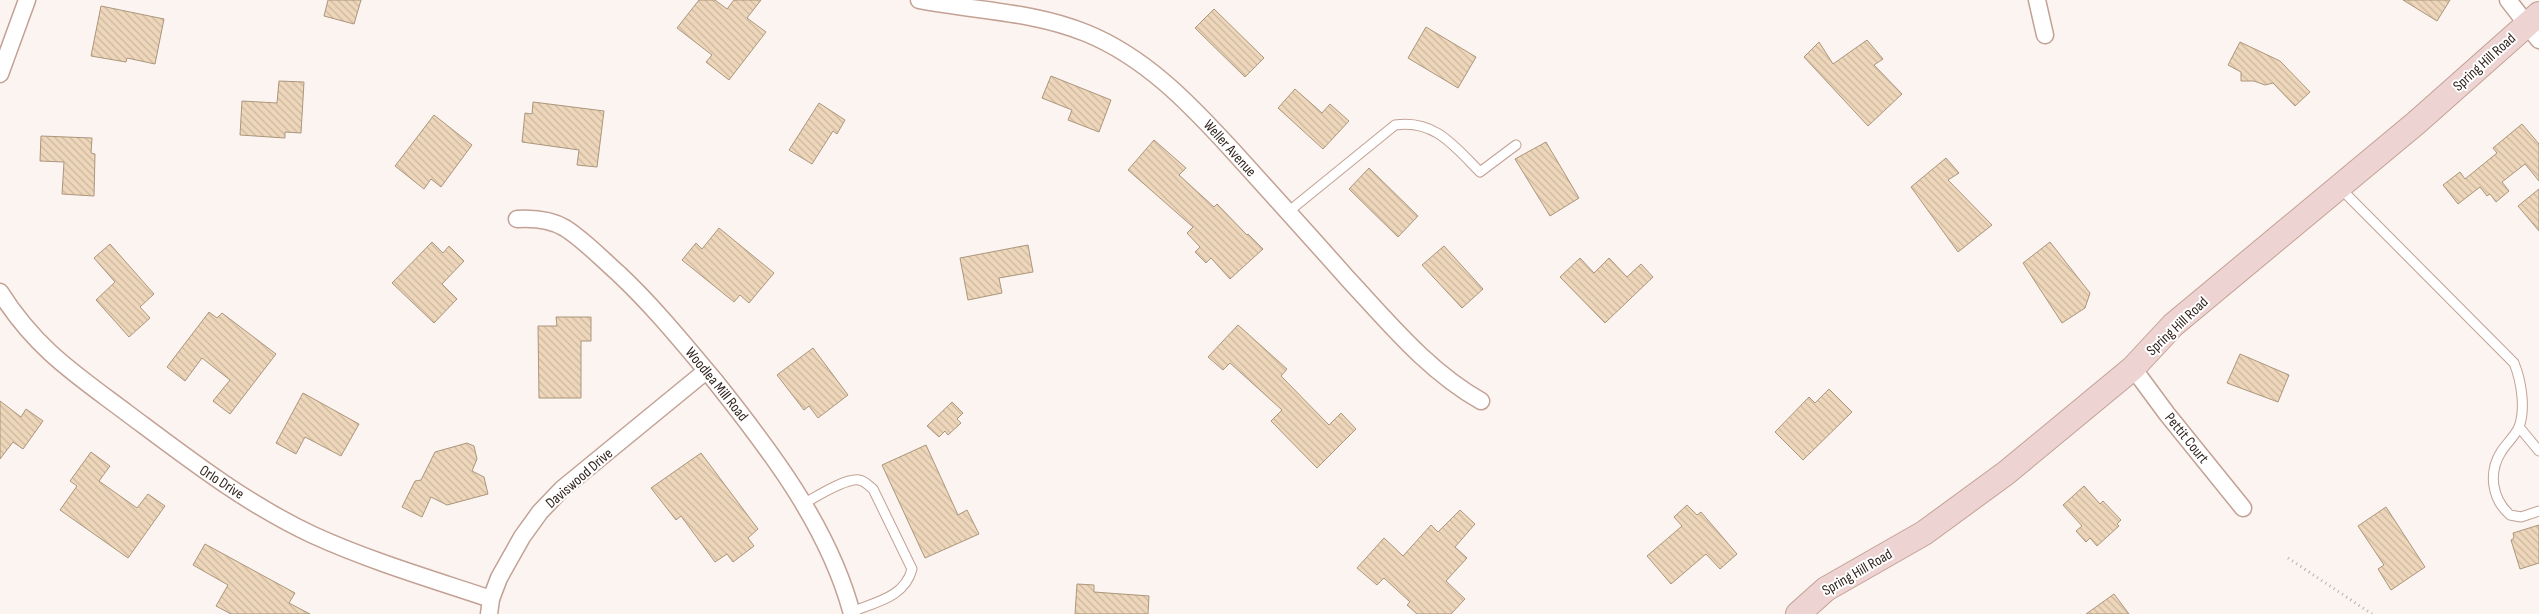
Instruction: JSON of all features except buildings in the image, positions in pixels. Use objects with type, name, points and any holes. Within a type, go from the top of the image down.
[{"type":"main road","name":"Spring Hill Road","points":[[1798,614],[1826,589],[1924,533],[2006,474],[2133,368],[2173,326],[2489,60],[2535,26]]},
{"type":"street","points":[[0,74],[27,0]]},
{"type":"street","name":"Weller Avenue","points":[[920,0],[1024,14],[1056,22],[1086,33],[1122,51],[1150,70],[1200,114],[1385,320],[1437,372],[1481,400]]},
{"type":"street","points":[[2036,0],[2046,34]]},
{"type":"street","points":[[2508,0],[2535,26]]},
{"type":"street","name":"Woodlea Mill Road","points":[[517,219],[534,218],[549,221],[565,228],[638,292],[674,331],[751,426],[781,468],[803,504],[829,555],[851,613]]},
{"type":"street","name":"Orlo Drive","points":[[0,292],[36,342],[60,363],[196,464],[237,492],[304,530],[358,555],[490,606]]},
{"type":"street","name":"Pettit Court","points":[[2133,368],[2167,414],[2243,508]]},
{"type":"street","name":"Daviswood Drive","points":[[490,606],[522,537],[540,512],[562,489],[706,371]]},
{"type":"lane","points":[[1288,212],[1395,124],[1410,123],[1431,129],[1446,138],[1480,172],[1516,145]]},
{"type":"lane","points":[[2338,187],[2514,363],[2520,377],[2522,391],[2519,427],[2500,454],[2494,472],[2496,498],[2510,515],[2521,516],[2539,511]]},
{"type":"lane","points":[[2519,427],[2539,451]]},
{"type":"lane","points":[[803,504],[847,482],[859,480],[866,483],[873,489],[912,569],[909,581],[899,592],[851,613]]},
{"type":"path","points":[[2288,558],[2372,614]]}]
